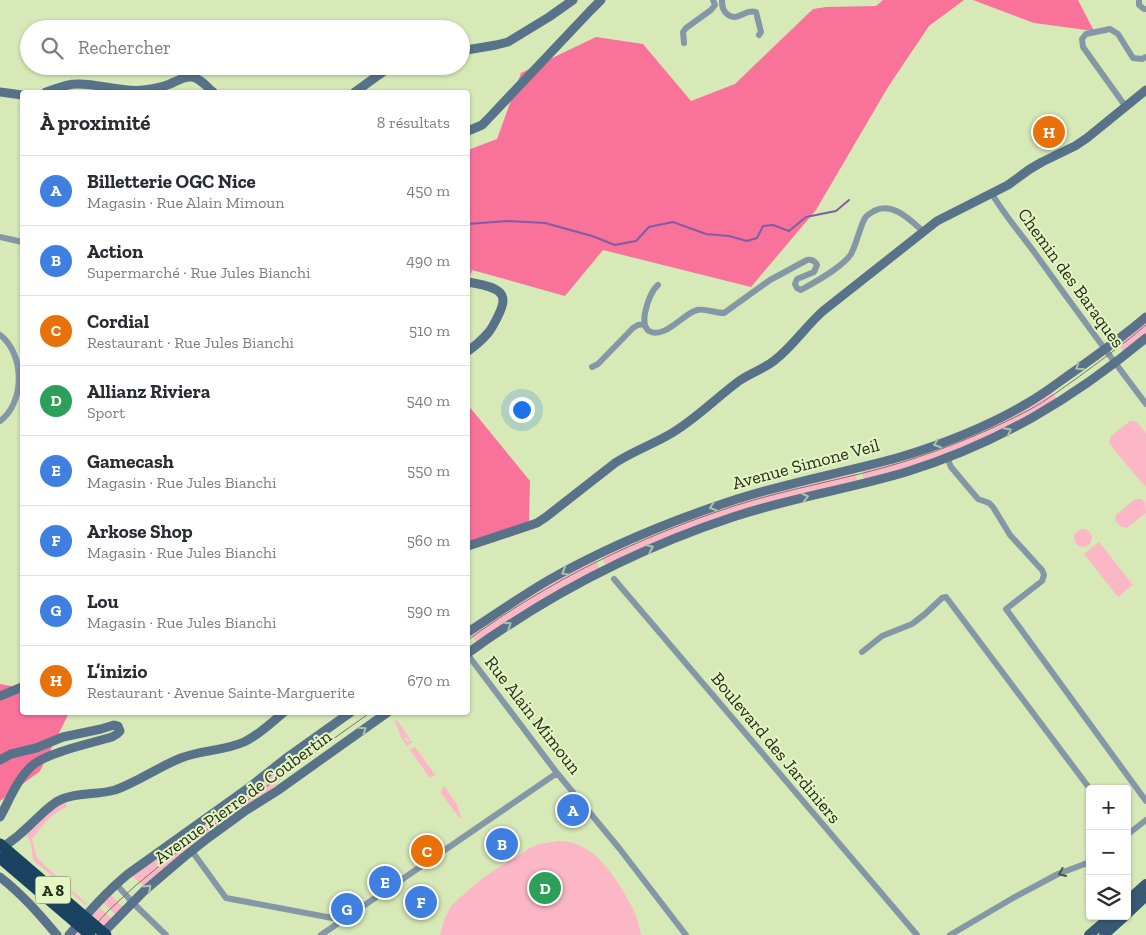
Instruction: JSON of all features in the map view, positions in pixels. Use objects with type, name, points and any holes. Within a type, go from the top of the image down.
[{"type":"highway","name":"A 8","points":[[0,844],[106,935]]},
{"type":"highway","name":"A 8","points":[[0,858],[90,935]]},
{"type":"main road","points":[[470,49],[508,42],[573,0]]},
{"type":"main road","points":[[470,130],[482,125],[601,0]]},
{"type":"main road","points":[[358,90],[379,75]]},
{"type":"main road","points":[[143,90],[192,77],[197,78],[211,90]]},
{"type":"main road","points":[[53,90],[75,84],[84,84],[123,90]]},
{"type":"main road","points":[[470,545],[537,523],[620,460],[656,442],[693,419],[741,380],[773,362],[823,311],[946,216],[992,194],[1042,162],[1075,146],[1146,90]]},
{"type":"main road","points":[[0,92],[20,96]]},
{"type":"main road","points":[[470,282],[498,291],[504,301],[495,324],[489,333],[470,350]]},
{"type":"main road","name":"Avenue Simone Veil","points":[[470,631],[546,582],[596,555],[653,529],[730,501],[900,456],[960,436],[1012,412],[1040,395],[1146,317]]},
{"type":"main road","name":"Avenue Simone Veil","points":[[470,653],[509,624],[554,596],[606,568],[659,544],[734,516],[912,470],[947,458],[998,436],[1062,400],[1146,338]]},
{"type":"main road","points":[[0,696],[20,688]]},
{"type":"main road","points":[[0,849],[16,838],[50,806],[60,800],[71,796],[114,790],[147,776],[181,758],[243,742],[254,736],[280,715]]},
{"type":"main road","name":"Avenue Pierre de Coubertin","points":[[69,935],[116,884],[262,778],[285,758],[347,715]]},
{"type":"main road","name":"Avenue Pierre de Coubertin","points":[[101,935],[132,902],[208,838],[384,715]]},
{"type":"main road","points":[[0,760],[11,754],[36,748],[64,737],[114,725],[118,726],[120,730],[112,737],[50,756],[35,764],[20,781],[0,817]]},
{"type":"main road","points":[[0,877],[25,898],[57,935]]},
{"type":"main road","points":[[1131,897],[1146,884]]},
{"type":"main road","points":[[1131,910],[1146,896]]},
{"type":"main road","points":[[1089,935],[1106,920]]},
{"type":"main road","points":[[1104,935],[1120,920]]},
{"type":"street","points":[[684,43],[683,32],[711,10],[715,5],[713,0]]},
{"type":"street","points":[[722,0],[723,9],[731,17],[752,10],[756,12],[759,35]]},
{"type":"street","points":[[1138,0],[1139,5],[1144,10],[1146,9]]},
{"type":"street","points":[[1126,107],[1082,47],[1082,39],[1086,34],[1110,29],[1118,34],[1133,58],[1146,58]]},
{"type":"street","name":"Chemin des Baraques","points":[[992,194],[1146,404]]},
{"type":"street","points":[[658,285],[653,290],[644,324],[650,332],[657,333],[682,320],[695,310],[701,309],[724,313],[770,280],[810,259],[816,265],[814,272],[797,279],[795,284],[801,290],[844,262],[851,254],[866,218],[877,209],[891,209],[902,214],[924,232]]},
{"type":"street","points":[[0,237],[20,242]]},
{"type":"street","points":[[592,366],[598,364],[633,328],[644,324]]},
{"type":"street","points":[[0,335],[5,339],[15,355],[19,371],[14,406],[0,421]]},
{"type":"street","points":[[947,458],[951,467],[978,499],[993,507],[1010,535],[1042,570],[1044,575],[1042,581],[1006,609],[1146,801]]},
{"type":"street","name":"Boulevard des Jardiniers","points":[[614,579],[917,935]]},
{"type":"street","points":[[862,652],[882,636],[912,624],[942,598],[946,598],[1087,785]]},
{"type":"street","name":"Rue Alain Mimoun","points":[[470,657],[558,773],[686,935]]},
{"type":"street","points":[[321,935],[558,773]]},
{"type":"street","points":[[542,784],[545,792]]},
{"type":"street","points":[[1131,833],[1146,820]]},
{"type":"street","points":[[194,854],[226,898],[344,920]]},
{"type":"street","points":[[950,935],[1035,886],[1058,874],[1086,864]]},
{"type":"street","points":[[116,884],[166,935]]},
{"type":"shaded area","points":[[883,0],[964,0],[929,26],[888,87],[816,210],[751,287],[603,250],[565,296],[472,270],[470,276],[470,149],[497,139],[521,73],[596,37],[643,44],[691,101],[735,84],[813,9],[876,6]]},
{"type":"shaded area","points":[[973,0],[1078,0],[1094,31],[1034,23]]},
{"type":"shaded area","points":[[1146,321],[1146,334],[1124,352],[1118,344]]},
{"type":"shaded area","points":[[1052,392],[1057,399],[1035,413],[988,437],[915,465],[864,479],[862,470],[901,459]]},
{"type":"shaded area","points":[[470,407],[530,481],[529,522],[470,541]]},
{"type":"shaded area","points":[[1130,421],[1138,423],[1146,433],[1146,486],[1109,442],[1111,436]]},
{"type":"shaded area","points":[[855,472],[857,480],[787,499],[606,564],[602,557],[654,532],[754,497]]},
{"type":"shaded area","points":[[1135,499],[1141,499],[1145,502],[1146,513],[1127,528],[1121,527],[1115,520],[1116,515]]},
{"type":"shaded area","points":[[1079,529],[1087,529],[1092,534],[1090,545],[1079,547],[1074,542],[1074,534]]},
{"type":"shaded area","points":[[1099,542],[1133,585],[1118,597],[1084,554]]},
{"type":"shaded area","points":[[596,559],[599,568],[477,642],[471,636],[471,634],[547,584]]},
{"type":"shaded area","points":[[0,684],[20,688],[20,715],[68,715],[40,771],[0,801]]},
{"type":"shaded area","points":[[397,720],[410,739],[408,740],[404,737],[407,742],[411,740],[412,742],[407,746],[395,721]]},
{"type":"shaded area","points":[[321,742],[324,747],[285,775],[269,792],[144,886],[132,876],[258,784]]},
{"type":"shaded area","points":[[415,747],[436,776],[429,777],[410,750]]},
{"type":"shaded area","points":[[443,787],[445,787],[457,805],[460,819],[441,793]]},
{"type":"shaded area","points":[[64,800],[67,807],[43,825],[32,839],[37,858],[86,905],[33,860],[31,844],[27,835],[32,827]]},
{"type":"shaded area","points":[[558,841],[579,845],[593,853],[604,864],[631,904],[641,935],[440,935],[444,920],[451,906],[473,886],[530,848]]},
{"type":"shaded area","points":[[110,894],[123,907],[116,915],[102,902]]},
{"type":"shaded area","points":[[100,908],[112,919],[97,935],[74,935],[92,914]]},
{"type":"waterway","points":[[470,224],[507,221],[545,223],[592,236],[615,245],[636,241],[649,227],[673,222],[706,234],[729,236],[747,241],[757,238],[763,226],[773,225],[789,231],[806,217],[836,211],[849,200]]},
{"type":"tram line","points":[[470,639],[562,580],[629,546],[734,506],[903,462],[952,445],[999,425],[1047,399],[1146,325]]},
{"type":"tram line","points":[[86,935],[108,911],[163,863],[232,811],[367,715]]},
{"type":"place","name":"L’inizio","points":[[1049,132]]},
{"type":"place","name":"Billetterie OGC Nice","points":[[573,810]]},
{"type":"place","name":"Action","points":[[502,844]]},
{"type":"place","name":"Cordial","points":[[427,851]]},
{"type":"place","name":"Gamecash","points":[[385,882]]},
{"type":"place","name":"Allianz Riviera","points":[[545,888]]},
{"type":"place","name":"Arkose Shop","points":[[421,902]]},
{"type":"place","name":"Lou","points":[[347,909]]}]
